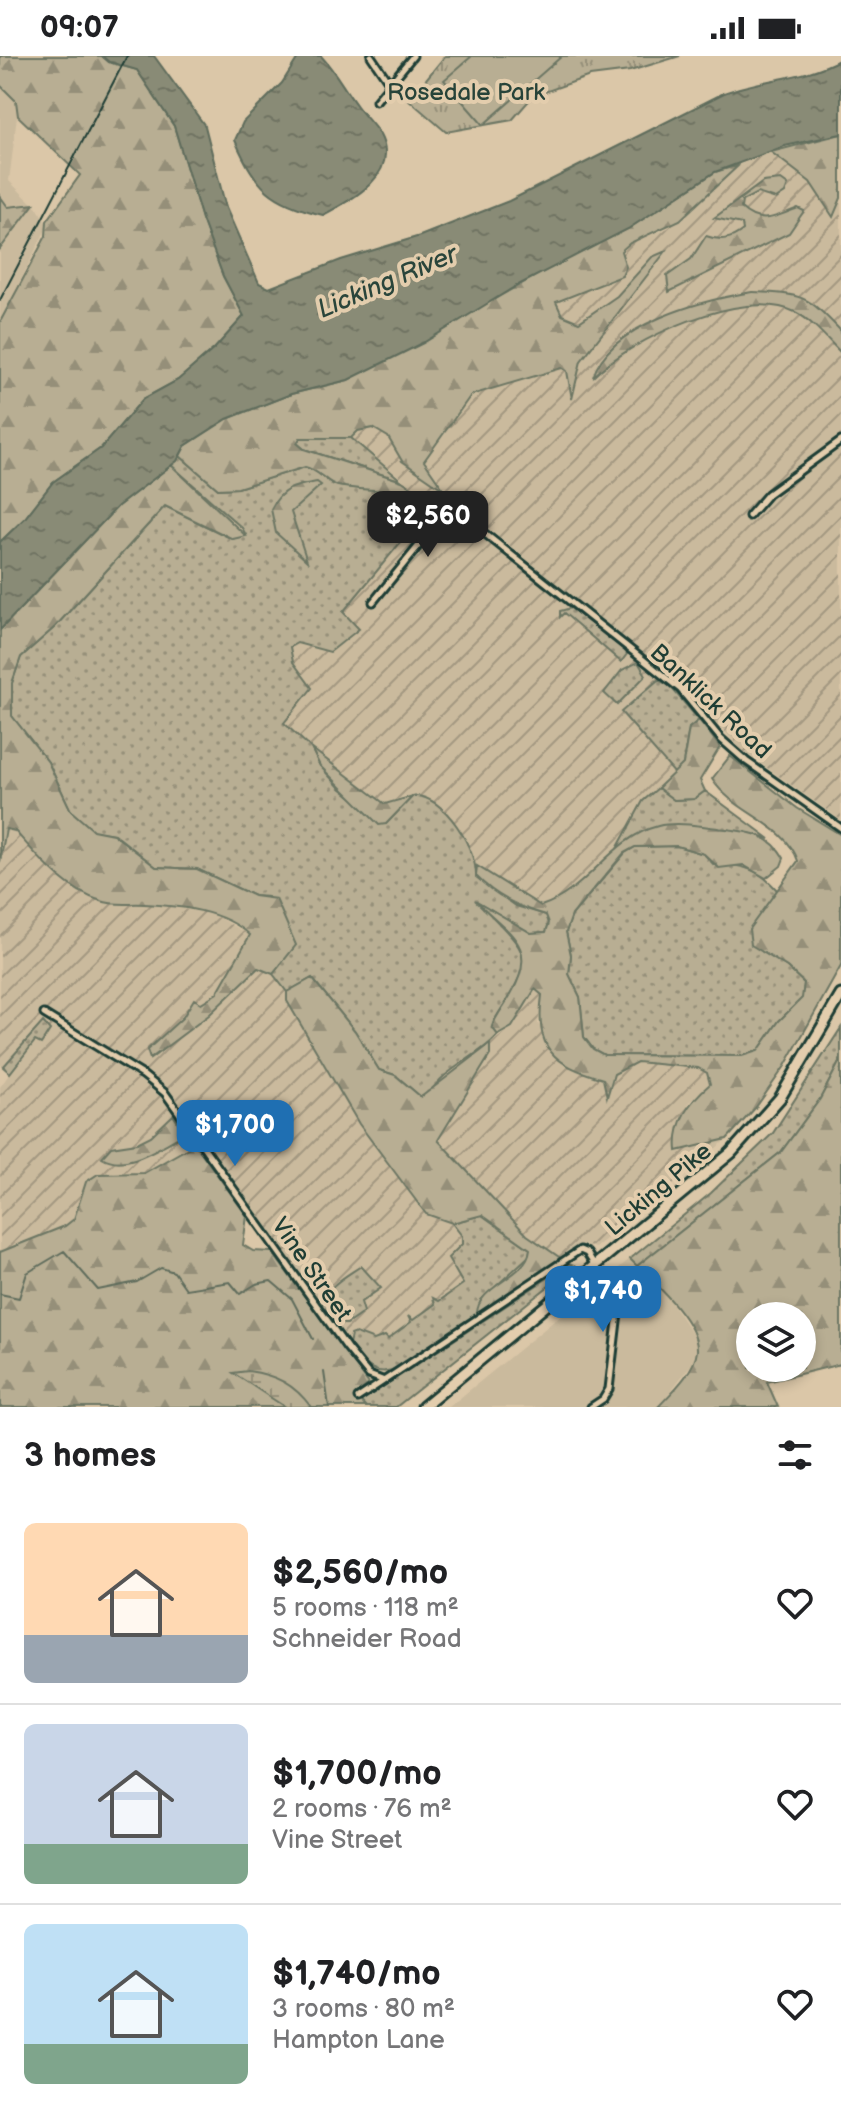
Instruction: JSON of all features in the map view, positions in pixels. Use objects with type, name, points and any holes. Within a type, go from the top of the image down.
[{"type":"main road","name":"Licking Pike","points":[[423,1407],[715,1168],[749,1135],[796,1075],[841,995]]},
{"type":"street","points":[[371,56],[390,84]]},
{"type":"street","points":[[376,101],[413,56]]},
{"type":"street","points":[[749,516],[768,494],[841,441]]},
{"type":"street","name":"Banklick Road","points":[[373,602],[433,528],[458,514],[487,533],[680,689],[721,739],[746,761],[841,828]]},
{"type":"street","name":"Vine Street","points":[[44,1014],[143,1075],[165,1093],[347,1348],[369,1375],[382,1380]]},
{"type":"street","points":[[358,1398],[577,1252],[585,1252],[615,1294],[621,1315],[609,1389],[603,1399],[591,1407]]},
{"type":"shaded area","points":[[0,85],[13,96],[18,108],[9,181],[38,209],[48,225],[0,322]]},
{"type":"shaded area","points":[[771,152],[810,182],[832,216],[841,198],[841,820],[742,750],[681,685],[471,514],[460,512],[465,523],[669,685],[699,720],[689,728],[675,774],[643,801],[618,847],[580,884],[556,901],[541,906],[477,866],[451,816],[430,799],[405,796],[385,804],[311,748],[284,723],[312,688],[293,662],[290,647],[297,643],[343,643],[358,629],[343,612],[419,520],[425,507],[416,490],[351,438],[358,431],[373,428],[388,437],[441,488],[424,460],[471,395],[562,368],[567,371],[573,396],[581,361],[665,252],[652,257],[617,296],[579,322],[562,315],[555,302],[576,291],[595,289],[630,243],[668,228],[739,165]]},
{"type":"shaded area","points":[[6,829],[15,831],[105,903],[147,904],[211,913],[250,935],[217,993],[201,1003],[195,999],[183,1017],[147,1050],[150,1058],[209,1015],[258,968],[273,974],[287,992],[287,1001],[359,1124],[482,1215],[477,1314],[397,1368],[386,1373],[370,1369],[203,1140],[144,1173],[114,1172],[81,1194],[74,1219],[65,1226],[0,1252],[0,1087],[10,1073],[0,1064],[0,862]]},
{"type":"shaded area","points":[[535,989],[542,995],[538,1024],[589,1075],[603,1079],[607,1095],[614,1074],[637,1062],[698,1068],[707,1073],[710,1084],[688,1103],[678,1151],[727,1139],[595,1248],[581,1244],[562,1259],[527,1235],[438,1139],[490,1055],[490,1044],[512,1027]]},
{"type":"shaded area","points":[[630,1259],[667,1296],[695,1338],[697,1353],[691,1365],[658,1407],[449,1407]]},
{"type":"green space","points":[[0,56],[102,56],[109,62],[137,70],[174,126],[223,276],[244,316],[215,348],[178,380],[143,399],[101,448],[53,482],[25,518],[0,542],[0,322],[46,236],[47,221],[80,175],[18,116],[16,101],[0,85]]},
{"type":"green space","name":"Rosedale Park","points":[[445,56],[680,56],[630,71],[590,76],[533,96],[512,120],[446,132],[409,100]]},
{"type":"green space","points":[[472,56],[562,56],[483,125],[444,80]]},
{"type":"green space","points":[[841,134],[841,198],[833,217],[810,182],[771,152]]},
{"type":"green space","points":[[739,165],[680,220],[630,243],[621,251],[626,267],[622,276],[556,302],[562,315],[579,322],[617,296],[652,257],[666,251],[581,361],[572,399],[567,371],[562,368],[471,395],[424,461],[444,490],[402,461],[388,437],[373,428],[358,431],[351,438],[300,438],[297,443],[304,449],[402,481],[416,490],[421,500],[401,493],[338,486],[305,467],[238,488],[218,489],[180,456],[185,446],[227,419],[291,394],[348,380],[563,261],[628,229],[715,172]]},
{"type":"green space","points":[[781,180],[788,185],[785,193],[776,199],[757,193],[742,201],[741,208],[748,214],[762,218],[775,217],[798,208],[804,211],[789,233],[669,292],[667,276],[691,259],[706,236],[725,239],[743,230],[742,224],[714,218],[763,182]]},
{"type":"green space","points":[[0,196],[8,207],[34,204],[0,249]]},
{"type":"green space","points":[[752,292],[793,295],[811,303],[841,331],[841,353],[814,325],[795,312],[773,306],[747,306],[718,311],[659,333],[593,377],[603,358],[638,328],[685,308]]},
{"type":"green space","points":[[300,438],[351,438],[402,481],[304,449],[297,443]]},
{"type":"green space","points":[[180,456],[218,489],[238,488],[305,467],[339,486],[397,491],[418,499],[425,507],[419,520],[343,612],[359,629],[330,652],[297,643],[290,647],[293,662],[312,688],[284,723],[311,748],[320,766],[340,788],[386,824],[413,796],[436,804],[457,826],[465,840],[476,877],[516,906],[546,915],[549,923],[546,932],[531,933],[478,902],[519,947],[523,957],[522,968],[494,1021],[492,1027],[498,1035],[421,1097],[395,1075],[379,1070],[355,1031],[312,978],[287,992],[273,974],[295,945],[268,897],[254,896],[197,869],[156,867],[114,834],[93,831],[71,811],[48,762],[12,716],[12,683],[21,657],[55,627],[165,506],[232,539],[246,535],[171,465]]},
{"type":"green space","points":[[171,465],[246,536],[233,539],[165,506],[55,627],[21,657],[12,683],[12,716],[48,762],[71,811],[93,830],[113,834],[156,867],[197,869],[254,896],[276,899],[296,945],[273,974],[258,968],[209,1015],[150,1059],[147,1050],[183,1017],[194,999],[201,1003],[217,993],[250,935],[227,920],[200,911],[111,903],[88,896],[64,881],[15,831],[6,829],[0,862],[0,630],[118,506]]},
{"type":"green space","points":[[317,482],[321,485],[291,512],[307,561],[276,533],[271,509],[285,492],[296,486]]},
{"type":"green space","points":[[571,608],[624,650],[627,654],[621,662],[564,613],[560,617],[560,611]]},
{"type":"green space","points":[[638,662],[646,675],[617,705],[604,693],[622,670]]},
{"type":"green space","points":[[658,680],[669,685],[699,720],[689,728],[683,764],[675,774],[621,712]]},
{"type":"green space","points":[[699,720],[720,747],[700,780],[705,791],[694,799],[674,800],[658,788],[683,764],[689,728]]},
{"type":"green space","points":[[311,748],[385,804],[413,796],[386,824],[379,825],[320,766]]},
{"type":"green space","points":[[730,756],[797,808],[841,835],[841,966],[785,1066],[756,1107],[727,1139],[677,1151],[678,1131],[684,1113],[710,1084],[707,1073],[698,1068],[637,1062],[614,1074],[607,1097],[603,1079],[571,1067],[551,1052],[541,1029],[542,995],[535,989],[512,1027],[498,1035],[492,1027],[519,977],[521,952],[517,941],[475,900],[531,933],[546,932],[549,923],[546,915],[517,905],[492,890],[476,876],[477,866],[541,906],[572,889],[626,841],[658,826],[701,826],[744,832],[767,840],[784,858],[781,866],[766,878],[743,865],[719,868],[704,854],[677,846],[635,847],[624,853],[572,915],[566,932],[571,955],[569,974],[580,997],[584,1037],[593,1049],[604,1055],[742,1056],[758,1051],[779,1021],[802,998],[804,983],[787,967],[751,945],[749,929],[798,861],[782,837],[733,801],[712,779]]},
{"type":"green space","points":[[658,788],[674,800],[694,799],[705,791],[770,839],[749,833],[711,829],[676,833],[618,847],[643,801]]},
{"type":"green space","points":[[677,846],[704,854],[714,865],[748,869],[777,890],[751,944],[787,967],[804,983],[803,998],[779,1021],[758,1051],[742,1056],[604,1055],[593,1049],[584,1037],[580,997],[569,975],[571,955],[566,932],[572,915],[625,853],[635,847]]},
{"type":"green space","points":[[312,978],[355,1031],[379,1070],[395,1075],[421,1097],[490,1044],[490,1055],[438,1140],[527,1235],[562,1259],[477,1314],[485,1296],[520,1267],[530,1249],[482,1215],[452,1223],[426,1214],[359,1124],[287,1001],[287,992]]},
{"type":"green space","points":[[43,1022],[50,1030],[41,1044],[35,1041],[10,1073],[3,1067]]},
{"type":"green space","points":[[841,1028],[841,1059],[820,1099],[781,1152],[637,1266],[630,1259],[711,1193],[773,1133]]},
{"type":"green space","points":[[841,1059],[841,1364],[816,1370],[816,1302],[736,1302],[736,1382],[767,1382],[778,1407],[658,1407],[692,1366],[697,1351],[696,1340],[675,1305],[637,1266],[781,1152],[820,1099]]},
{"type":"green space","points":[[173,1115],[183,1130],[181,1136],[132,1160],[111,1161],[102,1157],[111,1147],[137,1143],[151,1136]]},
{"type":"green space","points":[[195,1144],[247,1216],[243,1245],[253,1251],[272,1252],[369,1384],[355,1395],[366,1407],[0,1407],[0,1252],[65,1226],[74,1219],[86,1182],[98,1174],[144,1173]]},
{"type":"green space","points":[[482,1215],[530,1249],[529,1256],[481,1300],[477,1314],[397,1368],[381,1371],[369,1367],[349,1344],[351,1335],[356,1333],[374,1340],[385,1336],[388,1339],[411,1322],[408,1316],[413,1320],[435,1304],[433,1298],[439,1301],[463,1284],[448,1258],[462,1244],[462,1236],[452,1223]]},
{"type":"green space","points":[[569,1264],[574,1266],[396,1407],[366,1407],[360,1402]]},
{"type":"green space","points":[[361,1266],[381,1288],[361,1302],[364,1312],[347,1324],[335,1324],[322,1306],[324,1299],[337,1283]]},
{"type":"green space","points":[[248,1371],[284,1382],[311,1407],[285,1407],[233,1373]]},
{"type":"water","name":"Licking River","points":[[102,56],[154,56],[205,126],[226,208],[259,283],[269,288],[341,260],[420,236],[509,201],[724,93],[812,71],[841,59],[841,134],[785,146],[715,172],[628,229],[516,286],[423,343],[348,380],[291,394],[227,419],[185,446],[177,461],[118,506],[0,630],[0,542],[25,518],[53,482],[101,448],[143,399],[178,380],[215,348],[244,316],[223,276],[202,219],[174,126],[137,70],[109,62]]},
{"type":"water","points":[[299,56],[321,56],[378,131],[385,149],[384,162],[370,184],[323,215],[290,205],[267,191],[250,170],[235,140],[243,122],[282,83]]},
{"type":"waterway","points":[[0,1294],[19,1298],[27,1273],[64,1251],[98,1290],[137,1282],[161,1268],[174,1272],[186,1289],[230,1282],[240,1294],[256,1284],[271,1281],[292,1299],[313,1339]]},
{"type":"waterway","points":[[324,1372],[329,1407]]},
{"type":"railway","points":[[0,300],[127,56]]}]
